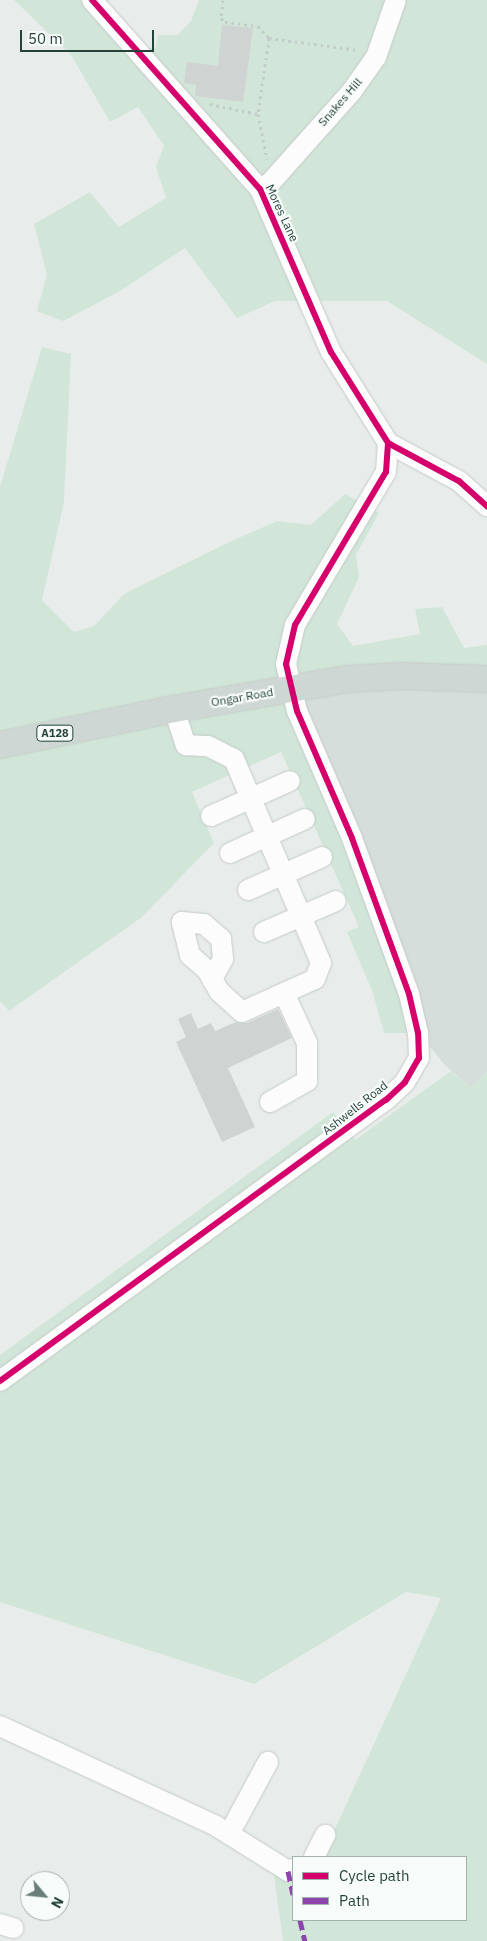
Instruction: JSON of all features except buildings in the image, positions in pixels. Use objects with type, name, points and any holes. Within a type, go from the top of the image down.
[{"type":"main road","name":"Ongar Road","points":[[0,745],[174,709],[348,679],[402,676],[487,679]]},
{"type":"street","name":"Mores Lane","points":[[92,0],[266,186],[331,352],[388,443]]},
{"type":"street","name":"Snakes Hill","points":[[266,186],[352,91],[377,53],[396,0]]},
{"type":"street","points":[[289,688],[286,664],[295,625],[386,472],[388,443],[418,457],[459,481],[487,506]]},
{"type":"street","points":[[386,472],[418,457]]},
{"type":"street","name":"Ashwells Road","points":[[0,1381],[386,1100],[405,1082],[419,1058],[418,1033],[409,994],[352,838],[289,688]]},
{"type":"street","points":[[174,709],[186,745],[208,746],[234,759],[321,963],[315,979],[242,1012],[219,991],[212,979]]},
{"type":"street","points":[[211,816],[290,780]]},
{"type":"street","points":[[230,854],[305,819]]},
{"type":"street","points":[[248,890],[322,857]]},
{"type":"street","points":[[264,932],[336,901]]},
{"type":"street","points":[[270,1102],[307,1081],[307,1043],[284,992]]},
{"type":"street","points":[[0,1726],[229,1834],[288,1871],[292,1870]]},
{"type":"street","points":[[229,1834],[268,1762]]},
{"type":"street","points":[[314,1856],[325,1835]]},
{"type":"path","points":[[223,0],[221,18],[225,22],[258,26],[269,38],[377,53]]},
{"type":"path","points":[[266,186],[258,114],[269,38]]},
{"type":"path","points":[[210,104],[258,114]]},
{"type":"shaded area","points":[[487,679],[487,1072],[471,1088],[445,1065],[418,1033],[297,711],[315,684]]},
{"type":"green space","points":[[14,0],[109,0],[101,11],[137,50],[156,47],[158,35],[178,35],[191,21],[199,0],[487,0],[487,364],[387,301],[275,301],[237,318],[185,248],[120,291],[63,321],[37,311],[47,275],[34,224],[90,192],[119,227],[166,198],[156,167],[164,146],[138,107],[110,122],[71,55]]},
{"type":"green space","points":[[42,347],[71,354],[64,502],[42,600],[74,632],[94,626],[124,594],[225,544],[277,521],[311,525],[345,494],[379,513],[356,555],[359,577],[337,624],[353,646],[420,634],[415,609],[442,607],[464,648],[487,645],[487,679],[315,684],[297,711],[418,1033],[384,1033],[373,993],[347,932],[359,927],[281,752],[192,792],[214,843],[142,917],[9,1011],[0,1001],[0,487]]},
{"type":"green space","points":[[451,1071],[471,1088],[487,1072],[487,1941],[283,1941],[273,1869],[292,1871],[292,1921],[467,1921],[467,1856],[322,1856],[441,1598],[406,1592],[254,1684],[0,1602],[0,1355],[333,1112],[355,1140]]},
{"type":"marked path","points":[[288,1871],[292,1889]]},
{"type":"marked path","points":[[300,1921],[305,1941]]},
{"type":"cycle path","points":[[92,0],[260,189],[331,352],[388,443],[459,481],[487,506]]},
{"type":"cycle path","points":[[0,1381],[386,1100],[405,1082],[419,1058],[418,1033],[409,994],[352,838],[297,711],[286,664],[295,625],[386,472],[388,443]]}]
